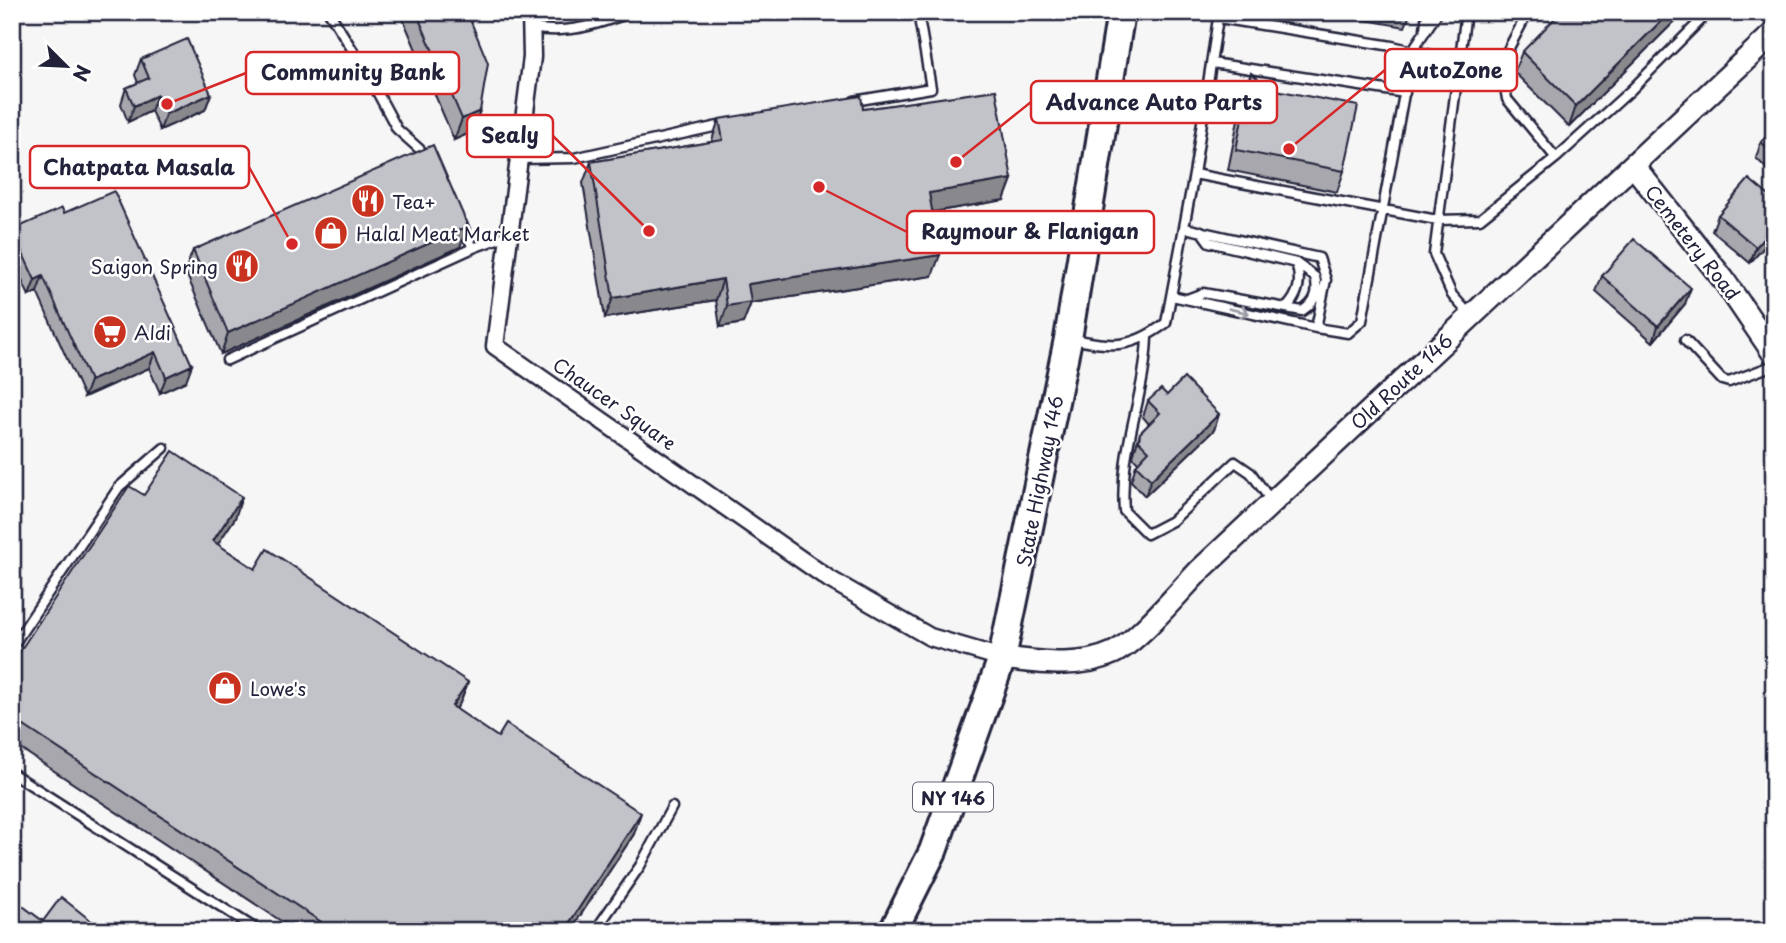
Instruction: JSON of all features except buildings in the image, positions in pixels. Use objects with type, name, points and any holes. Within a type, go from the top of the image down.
[{"type":"main road","name":"State Highway 146","points":[[893,931],[933,851],[1002,658],[1068,339],[1121,12]]},
{"type":"street","name":"Chaucer Square","points":[[531,20],[533,57],[495,346],[829,579],[930,637],[1002,658]]},
{"type":"street","name":"Old Route 146","points":[[1002,658],[1053,664],[1114,653],[1774,33]]},
{"type":"street","name":"Cemetery Road","points":[[1633,165],[1723,279],[1774,354]]},
{"type":"lane","points":[[328,12],[338,24],[397,130],[435,166]]},
{"type":"lane","points":[[338,24],[340,12]]},
{"type":"lane","points":[[531,20],[574,32],[633,12]]},
{"type":"lane","points":[[846,102],[931,88],[918,12]]},
{"type":"lane","points":[[1425,32],[1427,12]]},
{"type":"lane","points":[[1172,296],[1348,333],[1362,321],[1412,51],[1438,12]]},
{"type":"lane","points":[[1466,12],[1434,254],[1452,295],[1471,316]]},
{"type":"lane","points":[[1528,12],[1501,63],[1507,99],[1556,158]]},
{"type":"lane","points":[[1194,174],[1437,220],[1480,219],[1556,158],[1631,90],[1709,12]]},
{"type":"lane","points":[[1068,339],[1114,347],[1147,337],[1166,323],[1185,228],[1219,15],[1458,61],[1501,63]]},
{"type":"lane","points":[[1212,63],[1405,93]]},
{"type":"lane","points":[[518,159],[574,158],[732,123]]},
{"type":"lane","points":[[457,213],[473,248]]},
{"type":"lane","points":[[1185,228],[1319,258],[1326,280],[1316,328]]},
{"type":"lane","points":[[1187,299],[1203,293],[1303,311],[1312,305],[1316,296],[1315,276],[1296,263],[1209,242],[1201,231]]},
{"type":"lane","points":[[226,360],[509,234]]},
{"type":"lane","points":[[1286,308],[1294,300],[1300,286],[1296,263]]},
{"type":"lane","points":[[1147,337],[1146,369],[1121,478],[1124,511],[1147,534],[1172,521],[1235,462],[1251,473],[1272,503]]},
{"type":"lane","points":[[1685,340],[1722,380],[1738,380],[1774,365]]},
{"type":"lane","points":[[12,647],[119,487],[164,448]]},
{"type":"lane","points":[[12,772],[259,931]]},
{"type":"lane","points":[[595,931],[640,866],[672,807]]},
{"type":"place","name":"Community Bank","points":[[167,104]]},
{"type":"place","name":"AutoZone","points":[[1289,149]]},
{"type":"place","name":"Advance Auto Parts","points":[[956,162]]},
{"type":"place","name":"Raymour & Flanigan","points":[[819,187]]},
{"type":"place","name":"Tea+","points":[[368,201]]},
{"type":"place","name":"Sealy","points":[[649,231]]},
{"type":"place","name":"Halal Meat Market","points":[[331,233]]},
{"type":"place","name":"Chatpata Masala","points":[[292,244]]},
{"type":"place","name":"Saigon Spring","points":[[242,266]]},
{"type":"place","name":"Aldi","points":[[110,332]]},
{"type":"place","name":"Lowe's","points":[[225,688]]}]
